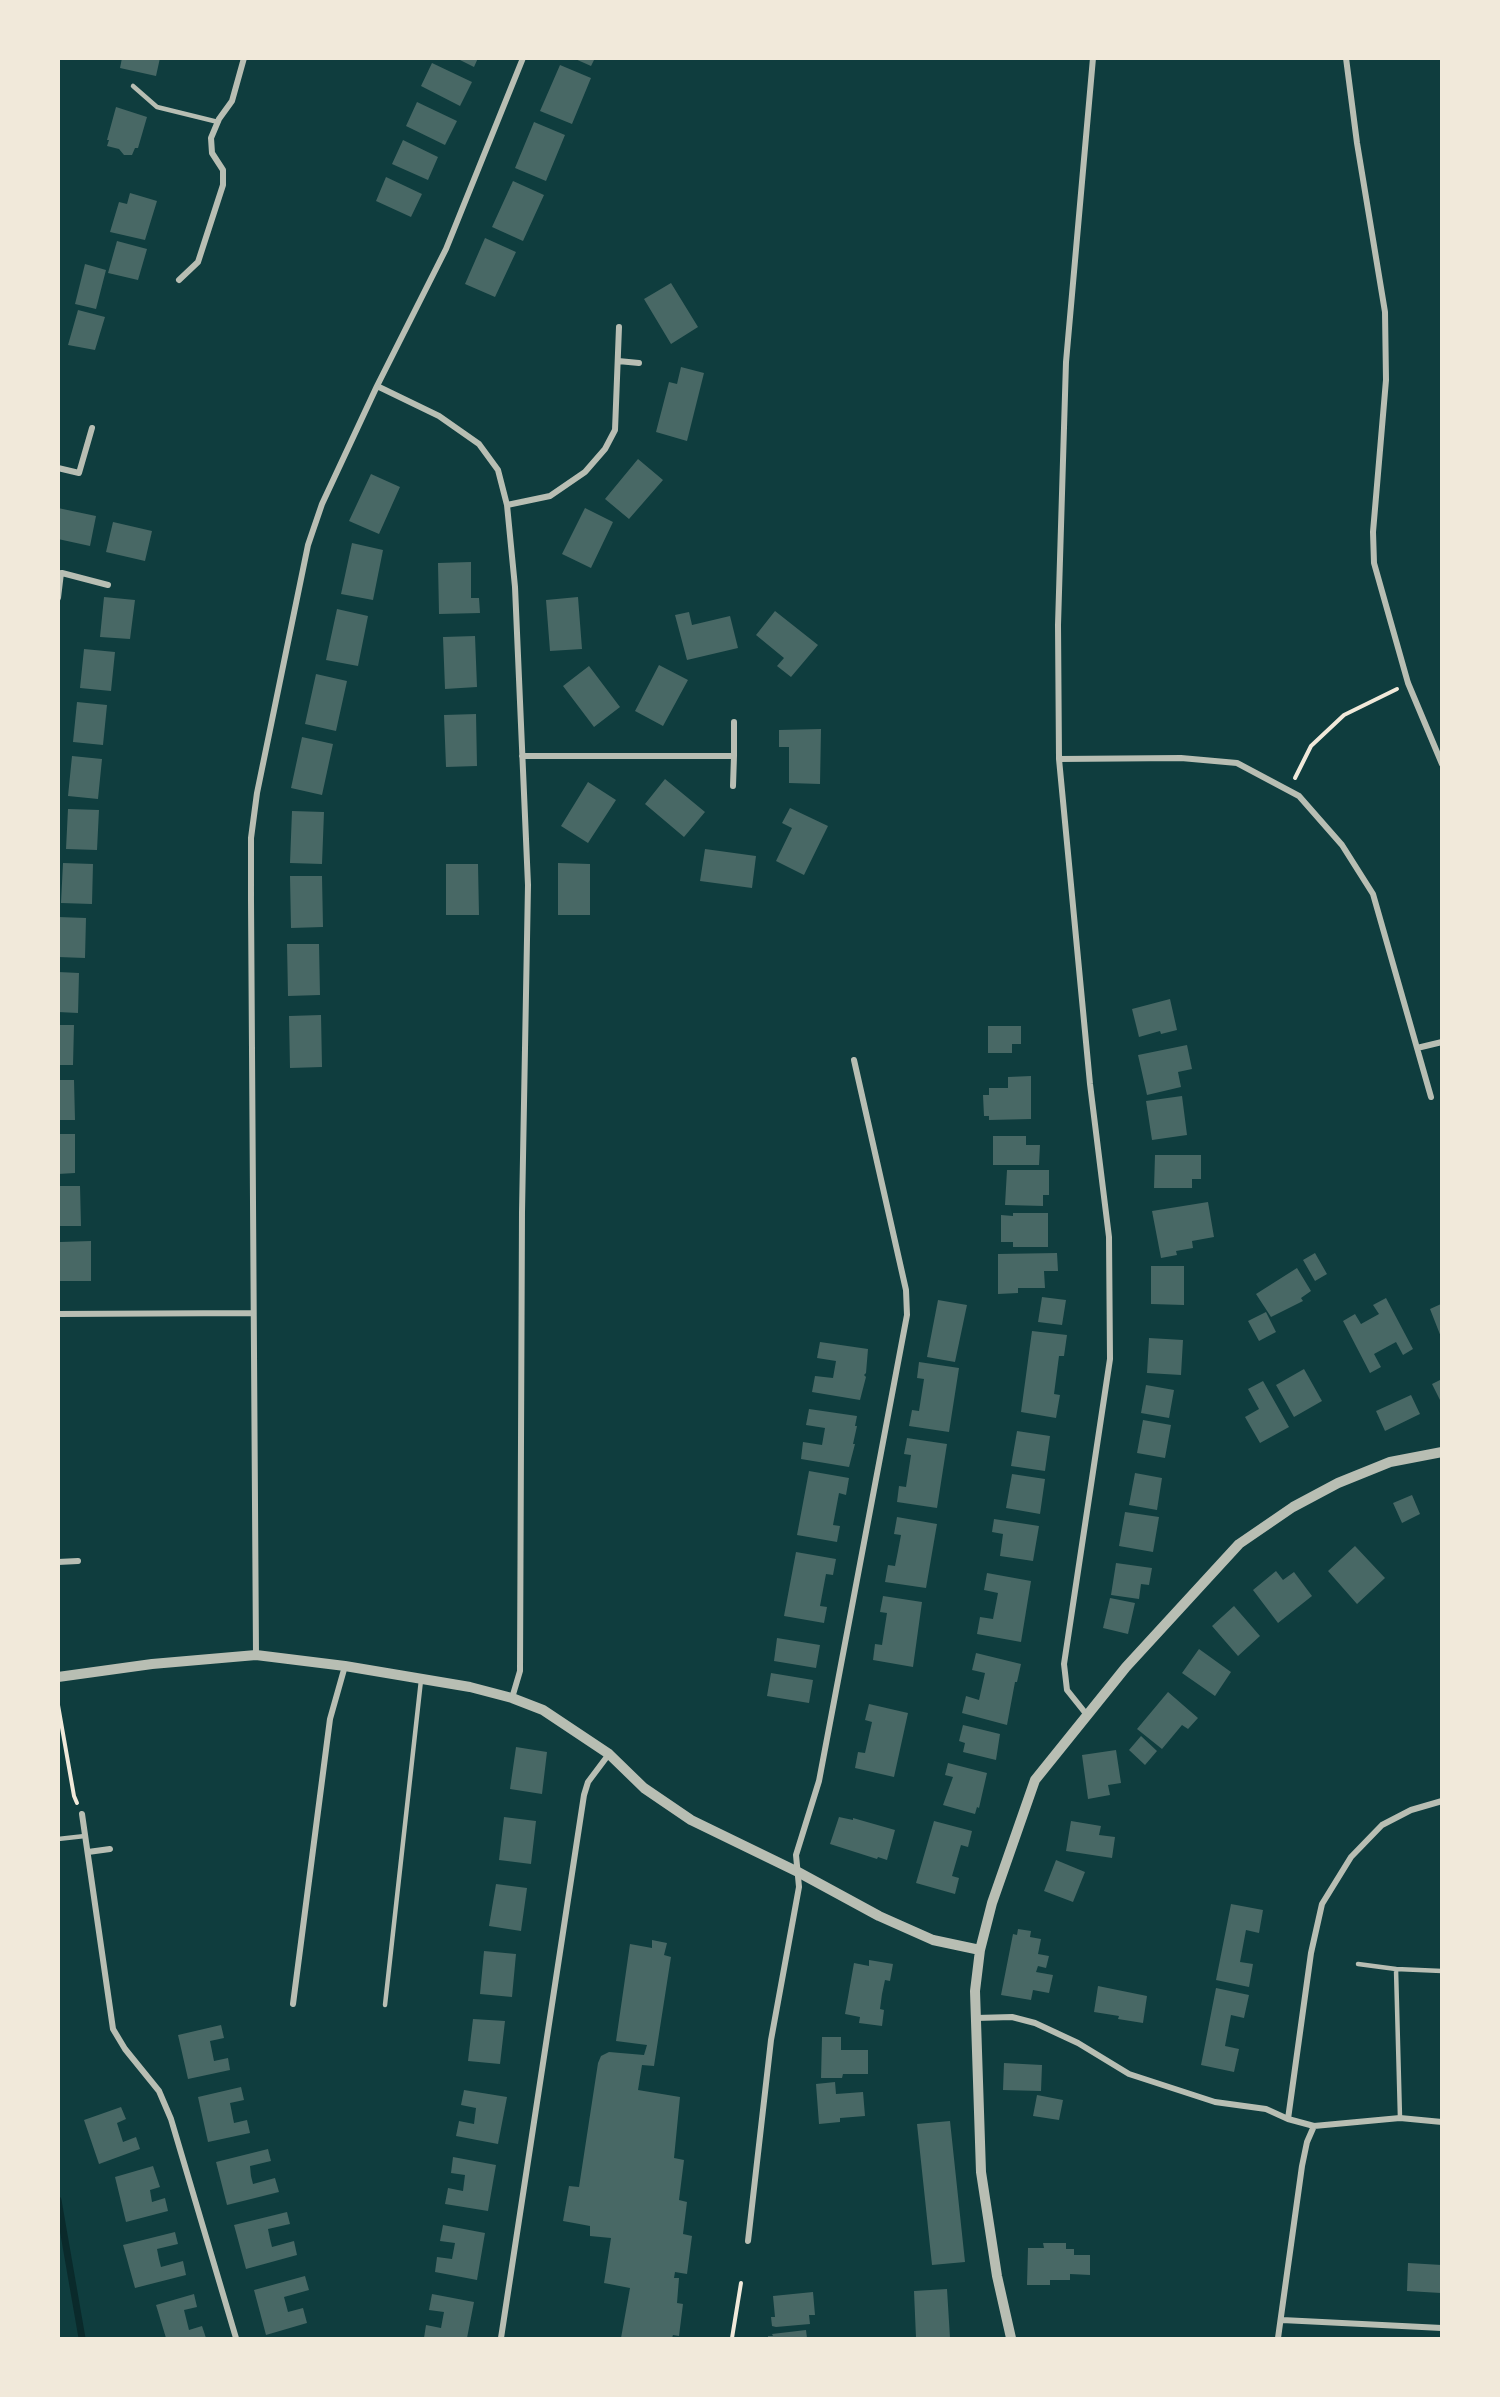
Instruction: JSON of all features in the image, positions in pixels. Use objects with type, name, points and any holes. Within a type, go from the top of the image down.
[{"type":"street","points":[[179,280],[198,262],[223,185],[223,170],[212,153],[211,138],[218,122],[232,101],[244,58]]},
{"type":"street","points":[[256,1655],[252,1313],[252,827],[280,674],[308,545],[322,504],[377,386],[446,249],[523,58]]},
{"type":"street","points":[[1087,1715],[1067,1690],[1064,1664],[1110,1359],[1109,1237],[1089,1073],[1059,759],[1059,614],[1066,362],[1093,58]]},
{"type":"street","points":[[1346,58],[1357,143],[1385,312],[1386,380],[1373,532],[1374,563],[1408,683],[1442,764]]},
{"type":"street","points":[[507,505],[550,496],[585,472],[605,449],[615,430],[619,327]]},
{"type":"street","points":[[618,361],[639,363]]},
{"type":"street","points":[[377,386],[439,416],[479,444],[498,470],[507,505],[515,587],[528,885],[522,1224],[520,1671],[513,1698]]},
{"type":"street","points":[[58,468],[79,472],[92,428]]},
{"type":"street","points":[[58,598],[60,573],[108,585]]},
{"type":"street","points":[[733,786],[734,722]]},
{"type":"street","points":[[522,756],[734,756]]},
{"type":"street","points":[[1059,759],[1181,758],[1237,763],[1299,795],[1342,844],[1373,894],[1431,1097]]},
{"type":"street","points":[[1417,1048],[1442,1042]]},
{"type":"street","points":[[748,2241],[771,2040],[799,1887],[795,1855],[819,1781],[908,1315],[906,1290],[854,1060]]},
{"type":"street","points":[[58,1314],[252,1313]]},
{"type":"street","points":[[1011,2338],[997,2276],[981,2172],[975,1991],[980,1950],[995,1894],[1035,1780],[1126,1667],[1239,1544],[1293,1508],[1338,1483],[1390,1462],[1442,1452]]},
{"type":"street","points":[[58,1562],[78,1561]]},
{"type":"street","points":[[58,1677],[256,1655],[345,1666],[470,1687],[513,1698],[543,1710],[609,1754],[644,1788],[691,1820],[798,1872],[879,1916],[933,1940],[980,1950]]},
{"type":"street","points":[[293,2004],[330,1719],[345,1666]]},
{"type":"street","points":[[501,2338],[584,1796],[588,1782],[609,1754]]},
{"type":"street","points":[[1288,2119],[1311,1953],[1322,1904],[1351,1857],[1382,1825],[1410,1810],[1442,1801]]},
{"type":"street","points":[[82,1814],[113,2029],[125,2049],[159,2091],[171,2119],[236,2338]]},
{"type":"street","points":[[88,1852],[110,1849]]},
{"type":"street","points":[[975,2018],[1012,2018],[1035,2023],[1078,2043],[1130,2074],[1215,2102],[1266,2109],[1288,2119],[1314,2126],[1400,2118],[1442,2122]]},
{"type":"street","points":[[1278,2338],[1302,2166],[1307,2142],[1314,2126]]},
{"type":"street","points":[[1282,2320],[1442,2328]]},
{"type":"lane","points":[[133,86],[157,107],[218,122]]},
{"type":"lane","points":[[385,2005],[421,1680]]},
{"type":"lane","points":[[58,1839],[85,1836]]},
{"type":"lane","points":[[1358,1964],[1396,1969],[1442,1971]]},
{"type":"lane","points":[[1396,1969],[1400,2118]]},
{"type":"path","points":[[1297,776],[1311,746],[1344,715],[1408,683]]},
{"type":"path","points":[[58,1705],[74,1796],[82,1814]]},
{"type":"path","points":[[732,2338],[741,2283]]},
{"type":"building","points":[[122,58],[160,58],[156,76],[120,68]]},
{"type":"building","points":[[456,58],[478,58],[474,67]]},
{"type":"building","points":[[573,58],[595,58],[591,66]]},
{"type":"building","points":[[432,63],[472,82],[460,106],[421,86]]},
{"type":"building","points":[[560,65],[591,78],[572,124],[540,111]]},
{"type":"building","points":[[417,102],[457,121],[445,145],[406,126]]},
{"type":"building","points":[[116,107],[147,117],[138,148],[135,148],[132,155],[124,155],[119,149],[107,146]]},
{"type":"building","points":[[534,122],[565,135],[546,181],[515,168]]},
{"type":"building","points":[[403,140],[438,157],[428,180],[392,164]]},
{"type":"building","points":[[386,177],[422,194],[411,217],[376,201]]},
{"type":"building","points":[[513,181],[544,195],[523,241],[492,227]]},
{"type":"building","points":[[130,193],[157,201],[145,240],[110,232],[119,202],[127,204]]},
{"type":"building","points":[[485,238],[516,252],[495,297],[465,284]]},
{"type":"building","points":[[117,241],[147,249],[138,280],[108,273]]},
{"type":"building","points":[[85,264],[106,270],[96,309],[75,304]]},
{"type":"building","points":[[671,283],[698,327],[671,344],[644,299]]},
{"type":"building","points":[[78,310],[105,317],[95,350],[68,345]]},
{"type":"building","points":[[681,367],[704,373],[687,441],[656,432],[669,382],[677,384]]},
{"type":"building","points":[[638,459],[663,480],[629,519],[605,499]]},
{"type":"building","points":[[371,474],[400,487],[379,534],[349,521]]},
{"type":"building","points":[[58,508],[96,516],[90,546],[58,539]]},
{"type":"building","points":[[585,508],[613,522],[591,568],[562,554]]},
{"type":"building","points":[[113,522],[152,531],[145,561],[106,552]]},
{"type":"building","points":[[352,543],[383,550],[373,600],[341,594]]},
{"type":"building","points":[[471,562],[471,598],[479,598],[480,613],[439,614],[438,563]]},
{"type":"building","points":[[104,597],[135,600],[130,639],[100,637]]},
{"type":"building","points":[[578,597],[582,649],[550,651],[546,600]]},
{"type":"building","points":[[337,609],[368,616],[358,666],[326,660]]},
{"type":"building","points":[[775,611],[818,645],[791,677],[777,666],[784,658],[756,635]]},
{"type":"building","points":[[689,612],[692,625],[730,616],[738,648],[687,660],[675,615]]},
{"type":"building","points":[[475,636],[477,687],[445,689],[443,637]]},
{"type":"building","points":[[84,649],[115,652],[111,691],[80,688]]},
{"type":"building","points":[[659,665],[688,680],[663,726],[635,711]]},
{"type":"building","points":[[589,666],[620,707],[594,727],[563,686]]},
{"type":"building","points":[[316,674],[347,681],[336,731],[305,724]]},
{"type":"building","points":[[77,702],[107,705],[103,745],[73,742]]},
{"type":"building","points":[[476,714],[477,766],[446,767],[444,715]]},
{"type":"building","points":[[821,729],[820,784],[789,783],[789,747],[779,747],[779,730]]},
{"type":"building","points":[[302,737],[333,744],[322,795],[291,788]]},
{"type":"building","points":[[72,756],[102,759],[98,799],[68,796]]},
{"type":"building","points":[[665,779],[705,812],[684,837],[645,804]]},
{"type":"building","points":[[588,782],[616,800],[588,843],[561,826]]},
{"type":"building","points":[[790,808],[828,826],[804,875],[776,861],[792,828],[782,823]]},
{"type":"building","points":[[68,809],[99,810],[97,850],[66,849]]},
{"type":"building","points":[[292,811],[324,812],[322,864],[290,863]]},
{"type":"building","points":[[705,849],[756,856],[752,888],[700,881]]},
{"type":"building","points":[[63,863],[93,864],[92,904],[61,903]]},
{"type":"building","points":[[558,863],[590,864],[590,915],[558,915]]},
{"type":"building","points":[[446,864],[478,864],[479,915],[446,915]]},
{"type":"building","points":[[290,876],[322,876],[323,927],[291,928]]},
{"type":"building","points":[[58,917],[86,918],[85,958],[58,957]]},
{"type":"building","points":[[287,944],[319,944],[320,995],[288,996]]},
{"type":"building","points":[[58,972],[79,973],[78,1013],[58,1012]]},
{"type":"building","points":[[1170,999],[1177,1030],[1161,1034],[1160,1031],[1139,1037],[1132,1009]]},
{"type":"building","points":[[321,1015],[322,1067],[290,1068],[289,1016]]},
{"type":"building","points":[[58,1025],[74,1025],[73,1065],[58,1065]]},
{"type":"building","points":[[988,1026],[1021,1026],[1021,1044],[1012,1044],[1012,1053],[988,1053]]},
{"type":"building","points":[[1187,1045],[1192,1069],[1178,1072],[1181,1087],[1147,1095],[1138,1055]]},
{"type":"building","points":[[1031,1076],[1031,1119],[989,1120],[989,1116],[984,1116],[983,1095],[989,1095],[989,1088],[1008,1088],[1008,1077]]},
{"type":"building","points":[[58,1080],[74,1080],[75,1120],[58,1120]]},
{"type":"building","points":[[1182,1096],[1187,1135],[1152,1140],[1146,1101]]},
{"type":"building","points":[[58,1134],[75,1134],[75,1173],[58,1174]]},
{"type":"building","points":[[993,1136],[1026,1136],[1026,1145],[1040,1145],[1039,1165],[993,1165]]},
{"type":"building","points":[[1155,1155],[1201,1155],[1201,1179],[1192,1179],[1192,1188],[1154,1188]]},
{"type":"building","points":[[1007,1170],[1049,1170],[1049,1195],[1043,1195],[1043,1206],[1005,1205]]},
{"type":"building","points":[[58,1186],[80,1186],[81,1226],[58,1226]]},
{"type":"building","points":[[1208,1202],[1214,1237],[1192,1241],[1193,1248],[1176,1251],[1177,1255],[1161,1258],[1152,1211]]},
{"type":"building","points":[[1013,1213],[1048,1213],[1048,1247],[1013,1247],[1013,1242],[1001,1242],[1001,1215],[1013,1216]]},
{"type":"building","points":[[91,1241],[91,1281],[60,1281],[60,1242]]},
{"type":"building","points":[[1057,1253],[1058,1271],[1044,1271],[1045,1288],[1018,1288],[1018,1293],[998,1294],[998,1254]]},
{"type":"building","points":[[1315,1253],[1327,1274],[1315,1281],[1303,1260]]},
{"type":"building","points":[[1151,1266],[1184,1266],[1184,1305],[1151,1304]]},
{"type":"building","points":[[1297,1268],[1311,1291],[1301,1298],[1303,1301],[1271,1317],[1256,1294]]},
{"type":"building","points":[[1042,1297],[1066,1300],[1062,1325],[1038,1322]]},
{"type":"building","points":[[1386,1298],[1413,1349],[1403,1355],[1396,1342],[1374,1354],[1381,1367],[1370,1373],[1343,1321],[1355,1314],[1361,1324],[1379,1314],[1373,1305]]},
{"type":"building","points":[[938,1300],[967,1305],[955,1362],[927,1357]]},
{"type":"building","points":[[1441,1304],[1441,1337],[1430,1309]]},
{"type":"building","points":[[1266,1312],[1276,1332],[1259,1341],[1248,1321]]},
{"type":"building","points":[[1032,1331],[1067,1335],[1064,1356],[1059,1356],[1054,1394],[1060,1395],[1056,1418],[1021,1412]]},
{"type":"building","points":[[1149,1338],[1183,1340],[1181,1375],[1147,1373]]},
{"type":"building","points":[[820,1342],[868,1349],[864,1375],[866,1377],[860,1400],[812,1392],[815,1376],[833,1378],[836,1361],[817,1358]]},
{"type":"building","points":[[919,1362],[959,1368],[949,1432],[909,1426],[912,1410],[919,1411],[924,1379],[917,1378]]},
{"type":"building","points":[[1304,1369],[1322,1401],[1294,1417],[1276,1385]]},
{"type":"building","points":[[1442,1379],[1442,1404],[1432,1384]]},
{"type":"building","points":[[1263,1381],[1289,1427],[1260,1443],[1245,1417],[1259,1409],[1248,1389]]},
{"type":"building","points":[[1146,1385],[1174,1390],[1169,1418],[1141,1413]]},
{"type":"building","points":[[1411,1395],[1420,1414],[1385,1431],[1376,1411]]},
{"type":"building","points":[[809,1409],[857,1416],[853,1444],[855,1444],[849,1467],[801,1459],[803,1442],[822,1445],[825,1428],[806,1425]]},
{"type":"building","points":[[1143,1420],[1171,1425],[1165,1458],[1137,1453]]},
{"type":"building","points":[[1017,1431],[1050,1436],[1045,1471],[1011,1466]]},
{"type":"building","points":[[907,1438],[947,1444],[937,1508],[897,1502],[899,1486],[906,1487],[911,1455],[904,1454]]},
{"type":"building","points":[[809,1471],[849,1478],[846,1495],[839,1493],[833,1525],[840,1526],[837,1542],[797,1535]]},
{"type":"building","points":[[1135,1473],[1162,1478],[1157,1510],[1129,1505]]},
{"type":"building","points":[[1012,1474],[1045,1479],[1040,1514],[1006,1508]]},
{"type":"building","points":[[1412,1495],[1420,1514],[1402,1523],[1393,1503]]},
{"type":"building","points":[[1125,1512],[1159,1517],[1153,1552],[1119,1546]]},
{"type":"building","points":[[897,1517],[937,1524],[926,1588],[885,1582],[888,1565],[895,1566],[901,1535],[894,1534]]},
{"type":"building","points":[[994,1519],[1039,1526],[1033,1561],[1000,1556],[1003,1534],[992,1532]]},
{"type":"building","points":[[1355,1546],[1385,1578],[1357,1604],[1328,1571]]},
{"type":"building","points":[[796,1552],[836,1559],[833,1575],[826,1574],[820,1606],[827,1607],[824,1623],[784,1616]]},
{"type":"building","points":[[1116,1563],[1152,1568],[1149,1585],[1141,1584],[1139,1599],[1111,1595]]},
{"type":"building","points":[[1276,1571],[1283,1580],[1294,1572],[1312,1596],[1278,1623],[1253,1590]]},
{"type":"building","points":[[987,1573],[1031,1581],[1021,1642],[977,1634],[980,1617],[993,1619],[998,1593],[984,1590]]},
{"type":"building","points":[[883,1596],[922,1602],[913,1667],[873,1660],[875,1644],[882,1645],[887,1613],[880,1612]]},
{"type":"building","points":[[1110,1598],[1135,1603],[1128,1634],[1103,1628]]},
{"type":"building","points":[[1234,1606],[1260,1636],[1238,1656],[1212,1626]]},
{"type":"building","points":[[777,1638],[820,1645],[816,1668],[774,1661]]},
{"type":"building","points":[[1199,1649],[1231,1672],[1215,1696],[1182,1673]]},
{"type":"building","points":[[976,1653],[1021,1664],[1017,1682],[1015,1682],[1007,1725],[962,1713],[966,1696],[979,1700],[985,1673],[972,1670]]},
{"type":"building","points":[[771,1673],[813,1680],[809,1703],[767,1696]]},
{"type":"building","points":[[1168,1692],[1198,1718],[1188,1729],[1182,1725],[1162,1749],[1137,1729]]},
{"type":"building","points":[[869,1704],[908,1713],[894,1777],[855,1768],[858,1752],[865,1753],[872,1722],[865,1720]]},
{"type":"building","points":[[963,1725],[1000,1734],[996,1760],[963,1752],[965,1743],[959,1741]]},
{"type":"building","points":[[1141,1736],[1157,1751],[1145,1765],[1129,1750]]},
{"type":"building","points":[[516,1747],[547,1752],[542,1794],[510,1789]]},
{"type":"building","points":[[1116,1750],[1121,1783],[1108,1785],[1110,1795],[1088,1799],[1082,1755]]},
{"type":"building","points":[[948,1763],[987,1773],[979,1808],[977,1807],[975,1814],[943,1805],[953,1777],[945,1775]]},
{"type":"building","points":[[504,1817],[536,1821],[531,1864],[499,1860]]},
{"type":"building","points":[[839,1817],[853,1820],[853,1818],[895,1830],[887,1860],[830,1844]]},
{"type":"building","points":[[934,1821],[972,1831],[968,1847],[961,1845],[952,1876],[959,1878],[955,1894],[916,1883]]},
{"type":"building","points":[[1071,1821],[1101,1826],[1099,1835],[1115,1837],[1112,1858],[1066,1851]]},
{"type":"building","points":[[1056,1860],[1085,1872],[1073,1902],[1044,1891]]},
{"type":"building","points":[[496,1884],[527,1888],[521,1931],[489,1926]]},
{"type":"building","points":[[1231,1904],[1263,1910],[1259,1933],[1246,1930],[1240,1962],[1253,1964],[1249,1987],[1216,1980]]},
{"type":"building","points":[[1018,1929],[1031,1931],[1030,1937],[1041,1939],[1038,1954],[1049,1956],[1046,1968],[1038,1966],[1036,1972],[1053,1975],[1049,1993],[1033,1990],[1031,2000],[1001,1995],[1013,1934],[1017,1935]]},
{"type":"building","points":[[652,1940],[667,1943],[664,1955],[671,1957],[654,2066],[642,2065],[638,2090],[680,2097],[674,2158],[684,2160],[679,2200],[687,2202],[683,2234],[692,2236],[687,2274],[675,2272],[674,2278],[679,2278],[677,2303],[683,2304],[679,2336],[621,2338],[630,2288],[604,2283],[611,2238],[590,2236],[590,2226],[563,2221],[569,2186],[579,2187],[601,2056],[609,2052],[644,2055],[647,2045],[616,2041],[630,1944],[652,1948]]},
{"type":"building","points":[[484,1951],[516,1954],[512,1997],[480,1994]]},
{"type":"building","points":[[869,1960],[893,1964],[890,1981],[885,1980],[882,1994],[880,2009],[884,2010],[882,2026],[859,2023],[860,2017],[845,2014],[854,1963],[869,1966]]},
{"type":"building","points":[[1098,1986],[1147,1996],[1143,2023],[1094,2012]]},
{"type":"building","points":[[1216,1988],[1249,1995],[1244,2018],[1231,2015],[1225,2046],[1239,2049],[1234,2072],[1201,2065]]},
{"type":"building","points":[[473,2019],[505,2021],[500,2064],[468,2061]]},
{"type":"building","points":[[221,2025],[224,2038],[210,2041],[214,2061],[228,2058],[230,2070],[188,2079],[178,2035]]},
{"type":"building","points":[[822,2037],[841,2037],[841,2050],[868,2050],[868,2074],[843,2074],[842,2078],[821,2078]]},
{"type":"building","points":[[1004,2063],[1042,2065],[1041,2091],[1003,2090]]},
{"type":"building","points":[[835,2082],[836,2094],[863,2092],[865,2116],[840,2118],[840,2122],[819,2124],[816,2084]]},
{"type":"building","points":[[241,2087],[244,2100],[230,2103],[234,2123],[247,2120],[250,2133],[208,2142],[198,2097]]},
{"type":"building","points":[[464,2090],[507,2097],[498,2144],[456,2136],[459,2121],[474,2124],[476,2108],[461,2105]]},
{"type":"building","points":[[1037,2095],[1063,2100],[1059,2120],[1033,2116]]},
{"type":"building","points":[[121,2107],[126,2119],[117,2123],[123,2142],[136,2137],[140,2149],[99,2164],[84,2120]]},
{"type":"building","points":[[950,2121],[965,2262],[932,2265],[917,2124]]},
{"type":"building","points":[[268,2149],[271,2161],[250,2166],[253,2184],[275,2178],[279,2192],[227,2205],[216,2162]]},
{"type":"building","points":[[453,2157],[496,2165],[488,2211],[445,2204],[448,2188],[463,2191],[465,2175],[451,2173]]},
{"type":"building","points":[[153,2166],[160,2187],[150,2190],[152,2202],[165,2198],[168,2211],[126,2222],[115,2177]]},
{"type":"building","points":[[287,2212],[290,2224],[268,2229],[270,2239],[272,2247],[294,2241],[297,2255],[246,2269],[234,2225]]},
{"type":"building","points":[[443,2225],[485,2233],[477,2280],[435,2272],[437,2257],[452,2259],[455,2243],[440,2241]]},
{"type":"building","points":[[175,2232],[178,2244],[157,2249],[161,2267],[183,2261],[186,2275],[135,2288],[123,2245]]},
{"type":"building","points":[[1043,2243],[1066,2243],[1066,2249],[1074,2249],[1074,2255],[1090,2255],[1090,2275],[1070,2274],[1070,2280],[1050,2280],[1050,2285],[1027,2285],[1028,2248],[1044,2248]]},
{"type":"building","points":[[1408,2263],[1442,2265],[1441,2293],[1407,2291]]},
{"type":"building","points":[[305,2276],[309,2290],[284,2297],[288,2312],[303,2308],[307,2323],[266,2335],[254,2290]]},
{"type":"building","points":[[947,2289],[950,2338],[916,2338],[914,2291]]},
{"type":"building","points":[[813,2292],[815,2315],[809,2315],[810,2324],[772,2326],[771,2317],[775,2317],[773,2296]]},
{"type":"building","points":[[194,2294],[197,2307],[184,2310],[189,2330],[202,2326],[206,2338],[166,2338],[156,2305]]},
{"type":"building","points":[[432,2294],[474,2302],[467,2338],[424,2338],[426,2325],[441,2328],[444,2312],[429,2310]]},
{"type":"building","points":[[806,2330],[807,2338],[768,2338],[768,2336],[773,2336],[772,2334]]},
{"type":"waterway","points":[[58,2200],[82,2338]]}]
